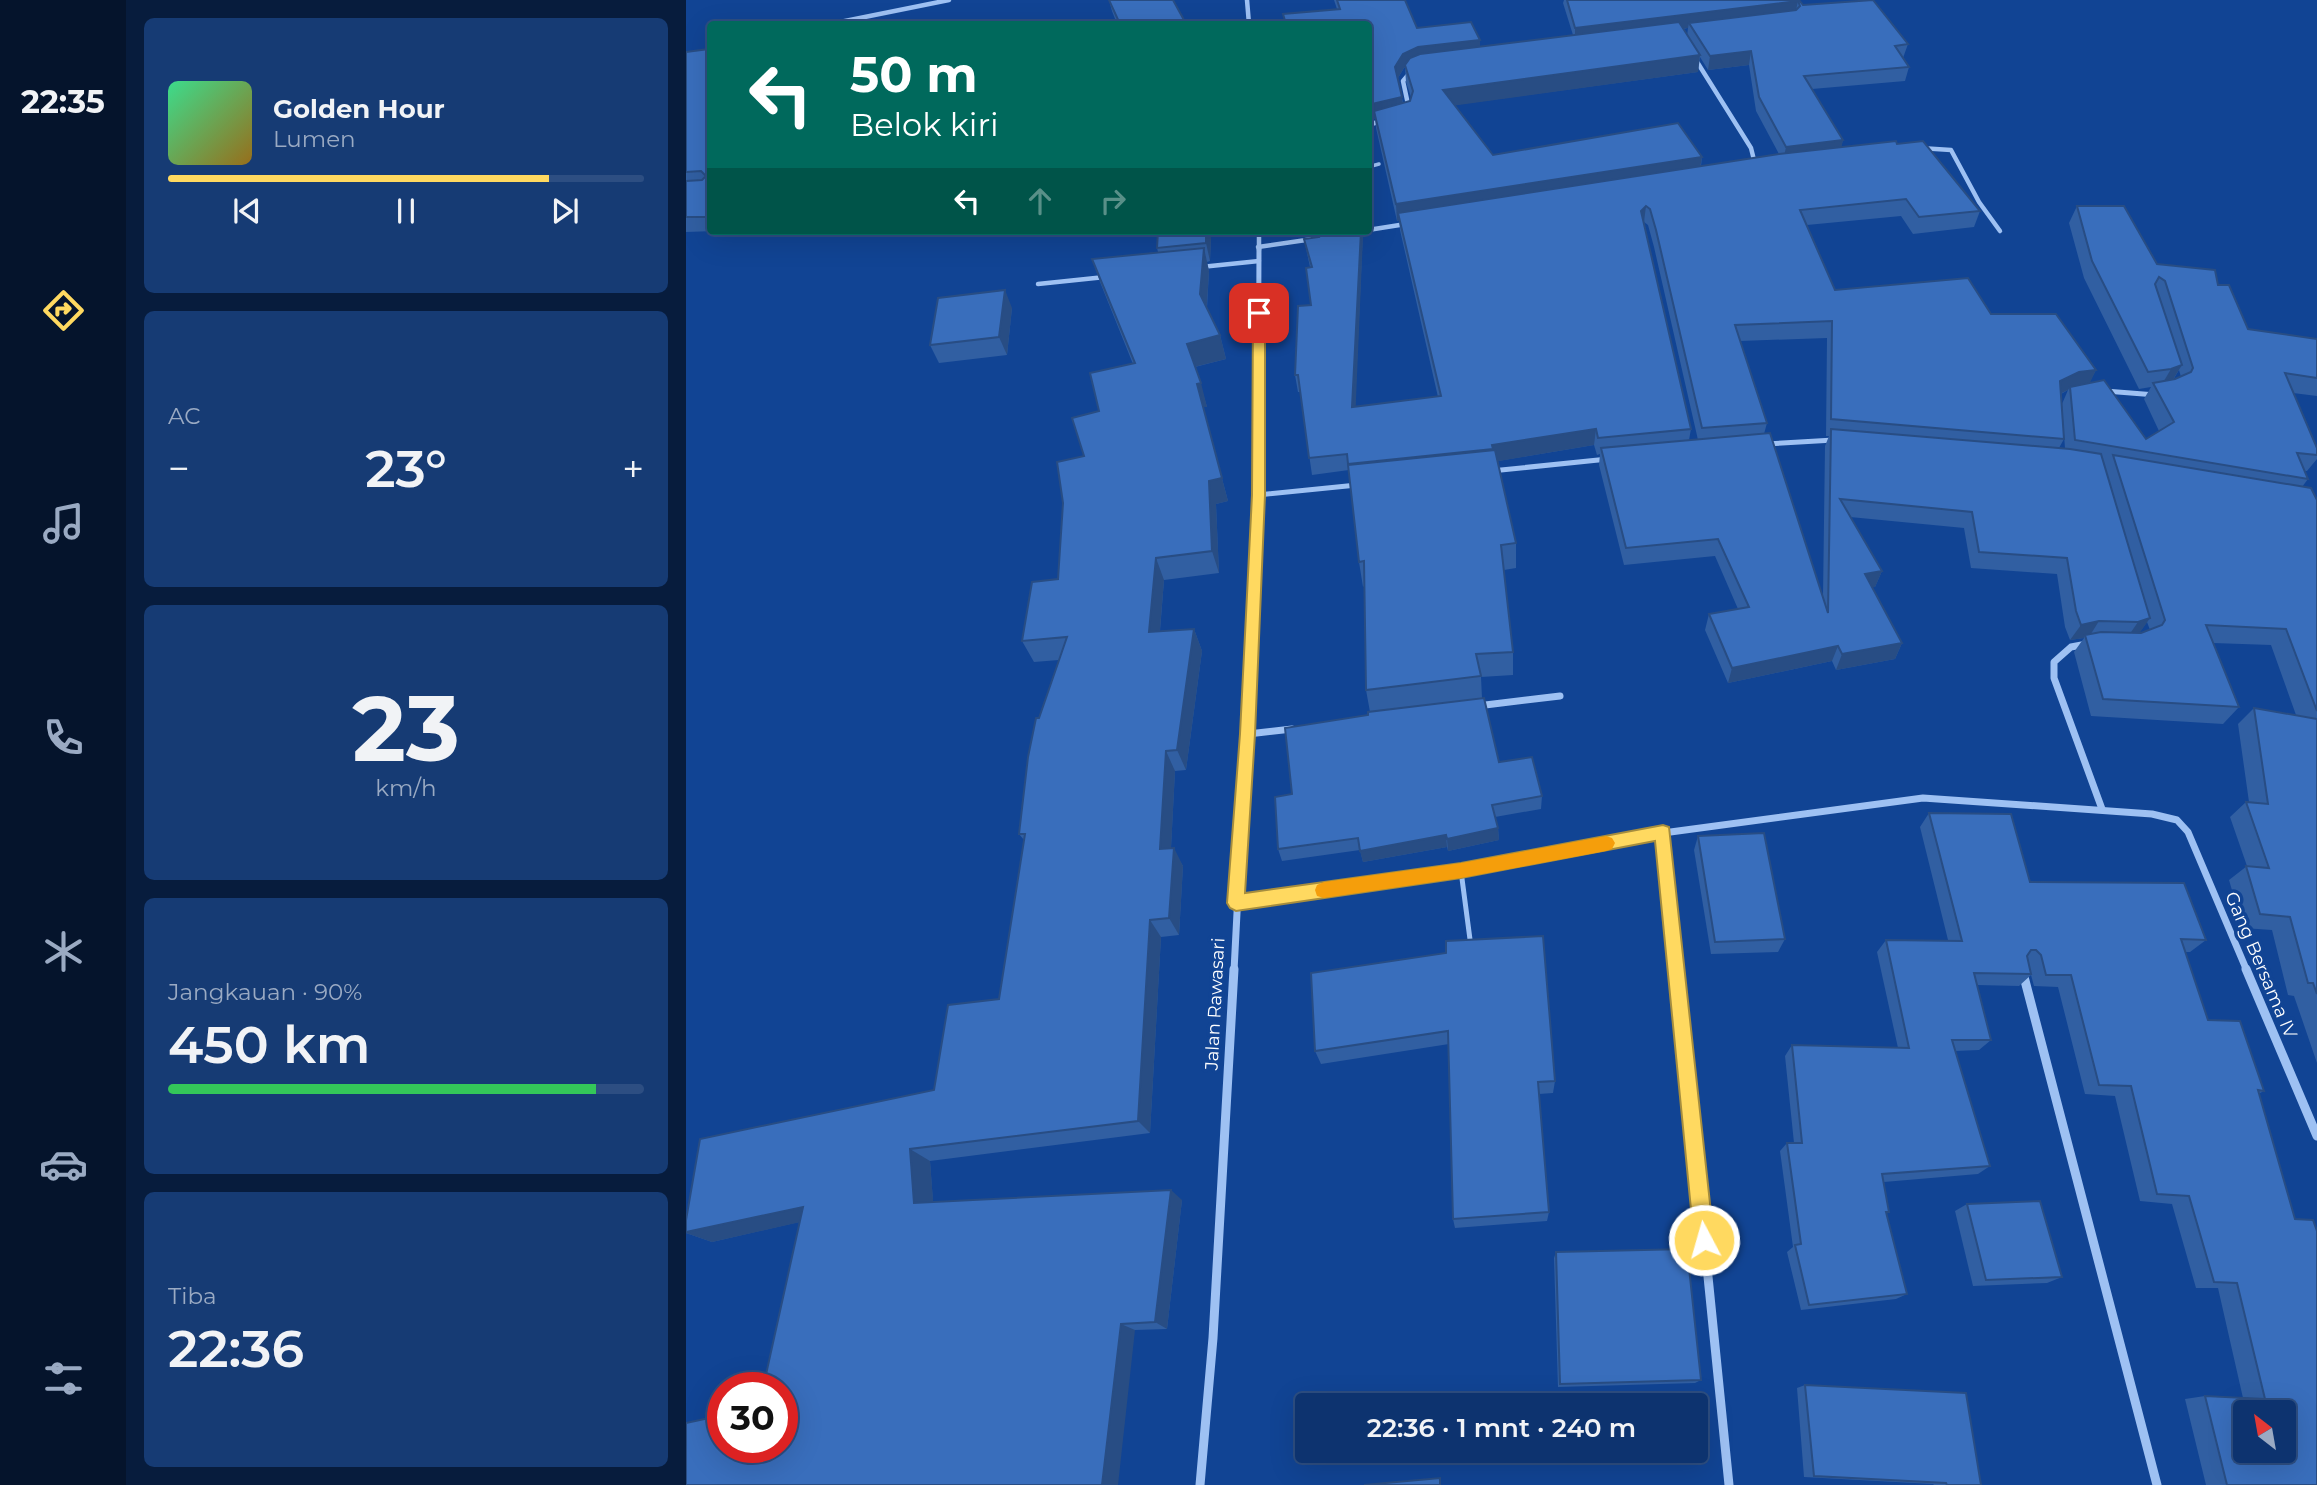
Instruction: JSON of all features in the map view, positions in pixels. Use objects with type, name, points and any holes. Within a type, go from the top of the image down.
[{"type":"street","points":[[845,21],[948,0]]},
{"type":"street","points":[[1247,0],[1249,21]]},
{"type":"street","points":[[1694,56],[1751,148],[1755,157],[1751,167],[1763,166]]},
{"type":"street","points":[[1407,115],[1409,108],[1401,81],[1408,71],[1420,66]]},
{"type":"street","points":[[1372,124],[1397,118]]},
{"type":"street","points":[[1907,150],[1937,147],[1951,150],[1979,202],[2000,230]]},
{"type":"street","points":[[1372,229],[1410,224]]},
{"type":"street","name":"Jalan Rawasari","points":[[1200,1485],[1213,1338],[1236,903],[1248,734],[1258,495],[1259,235]]},
{"type":"street","points":[[1258,247],[1323,237]]},
{"type":"street","points":[[2096,390],[2146,396],[2167,394]]},
{"type":"street","points":[[1761,445],[1837,440]]},
{"type":"street","points":[[1477,473],[1613,459]]},
{"type":"street","points":[[1258,495],[1368,484]]},
{"type":"street","points":[[1236,903],[1461,870],[1663,833],[1923,798],[2102,809],[2054,678],[2054,662],[2071,647],[2101,645]]},
{"type":"street","points":[[1465,707],[1560,696]]},
{"type":"street","points":[[1248,734],[1302,727]]},
{"type":"street","name":"Gang Bersama IV","points":[[2102,809],[2152,814],[2177,820],[2188,832],[2317,1136]]},
{"type":"street","points":[[1663,833],[1729,1485]]},
{"type":"street","points":[[2022,969],[2157,1485]]},
{"type":"lane","points":[[1372,166],[1379,164]]},
{"type":"lane","points":[[1190,268],[1259,261]]},
{"type":"lane","points":[[1038,284],[1107,277]]},
{"type":"lane","points":[[1461,870],[1471,950]]},
{"type":"building","points":[[1109,0],[1173,0],[1184,20],[1178,21],[1119,21]]},
{"type":"building","points":[[1337,0],[1405,0],[1417,28],[1471,22],[1480,40],[1418,47],[1403,54],[1395,67],[1402,97],[1372,104],[1372,21],[1285,21],[1283,14],[1340,9]]},
{"type":"building","points":[[1567,0],[1799,0],[1803,5],[1873,0],[1908,44],[1895,46],[1909,67],[1804,76],[1843,140],[1786,147],[1759,97],[1751,51],[1710,56],[1689,23],[1796,10],[1800,6],[1798,1],[1575,28]]},
{"type":"building","points":[[1679,22],[1700,55],[1443,90],[1493,155],[1678,123],[1702,157],[1396,204],[1374,111],[1410,101],[1413,91],[1405,65],[1410,58],[1420,54]]},
{"type":"building","points":[[707,49],[706,217],[686,217],[686,181],[702,180],[706,176],[701,171],[686,172],[686,52]]},
{"type":"building","points":[[1896,141],[1897,144],[1923,141],[1980,211],[1919,217],[1906,199],[1800,210],[1835,290],[1968,278],[1991,314],[2056,314],[2096,370],[2079,372],[2060,381],[2064,439],[1831,419],[1832,321],[1735,325],[1767,423],[1702,428],[1656,230],[1650,209],[1646,206],[1641,211],[1691,429],[1598,438],[1596,429],[1492,445],[1493,449],[1348,464],[1347,454],[1309,458],[1298,375],[1295,375],[1298,306],[1311,305],[1306,268],[1312,267],[1304,239],[1319,237],[1318,235],[1361,235],[1352,407],[1441,396],[1398,213],[1779,154]]},
{"type":"building","points":[[2077,206],[2124,206],[2157,264],[2215,270],[2218,285],[2229,285],[2248,329],[2317,339],[2317,378],[2285,373],[2317,448],[2317,455],[2297,453],[2308,479],[2075,440],[2070,387],[2104,380],[2146,439],[2174,422],[2153,383],[2175,379],[2191,372],[2193,368],[2165,281],[2159,277],[2155,284],[2182,365],[2148,372],[2092,261]]},
{"type":"building","points":[[1158,235],[1206,235],[1206,243],[1157,248]]},
{"type":"building","points":[[1204,248],[1200,294],[1220,335],[1187,344],[1201,383],[1197,384],[1222,478],[1209,481],[1212,551],[1156,558],[1149,632],[1194,629],[1177,750],[1166,751],[1160,849],[1174,848],[1169,918],[1150,920],[1138,1121],[910,1149],[914,1203],[1171,1190],[1155,1322],[1121,1324],[1102,1485],[686,1485],[686,1423],[707,1418],[707,1463],[798,1463],[798,1372],[767,1372],[803,1207],[686,1232],[700,1139],[934,1090],[948,1005],[999,999],[1025,834],[1019,834],[1028,757],[1036,718],[1039,718],[1067,637],[1022,641],[1032,582],[1058,579],[1063,503],[1057,462],[1084,456],[1072,418],[1099,411],[1090,373],[1135,363],[1092,259]]},
{"type":"building","points":[[1005,290],[999,337],[930,345],[938,298]]},
{"type":"building","points":[[1831,429],[2070,449],[2101,454],[2150,618],[2138,622],[2099,621],[2081,625],[2067,558],[1979,552],[1972,512],[1840,499],[1882,571],[1865,574],[1902,643],[1842,654],[1838,646],[1732,668],[1709,614],[1749,607],[1718,539],[1626,548],[1601,448],[1770,433],[1828,613]]},
{"type":"building","points":[[1495,450],[1516,543],[1501,545],[1513,652],[1476,654],[1481,676],[1366,690],[1364,561],[1359,562],[1348,465]]},
{"type":"building","points":[[2113,455],[2311,488],[2317,500],[2317,711],[2286,629],[2206,625],[2239,707],[2103,699],[2085,635],[2101,632],[2141,633],[2162,625],[2165,620]]},
{"type":"building","points":[[1484,698],[1499,762],[1532,757],[1542,796],[1492,805],[1498,828],[1447,839],[1446,835],[1360,851],[1358,838],[1278,849],[1275,797],[1292,794],[1285,728],[1368,715],[1368,712]]},
{"type":"building","points":[[2254,708],[2317,719],[2317,994],[2313,983],[2308,983],[2290,917],[2260,914],[2246,866],[2269,868],[2246,802],[2268,804]]},
{"type":"building","points":[[1929,813],[2011,814],[2030,882],[2184,883],[2206,940],[2181,939],[2208,1020],[2240,1021],[2264,1091],[2258,1090],[2295,1219],[2313,1220],[2317,1231],[2317,1485],[2227,1485],[2205,1396],[2265,1399],[2237,1283],[2214,1282],[2189,1196],[2157,1194],[2131,1086],[2099,1085],[2071,975],[2046,975],[2041,955],[2036,950],[2031,950],[2027,956],[2031,974],[1974,973],[1991,1040],[1952,1040],[1990,1166],[1882,1174],[1889,1212],[1886,1212],[1907,1294],[1809,1305],[1795,1245],[1801,1244],[1787,1143],[1802,1143],[1792,1045],[1909,1048],[1886,940],[1962,941]]},
{"type":"building","points":[[1764,833],[1785,939],[1715,942],[1698,836]]},
{"type":"building","points":[[1543,936],[1555,1081],[1538,1082],[1549,1212],[1453,1219],[1448,1031],[1315,1051],[1311,973],[1446,953],[1446,941]]},
{"type":"building","points":[[2040,1201],[2062,1277],[1986,1280],[1967,1204]]},
{"type":"building","points":[[1687,1249],[1701,1380],[1560,1384],[1556,1252]]},
{"type":"building","points":[[1805,1385],[1966,1393],[1981,1485],[1814,1476]]},
{"type":"building","points":[[1440,1478],[1440,1485],[1364,1485]]},
{"type":"slow traffic","points":[[1324,890],[1461,870],[1606,843]]},
{"type":"route","points":[[1259,313],[1258,495],[1248,734],[1236,903],[1461,870],[1663,833],[1704,1240]]}]
